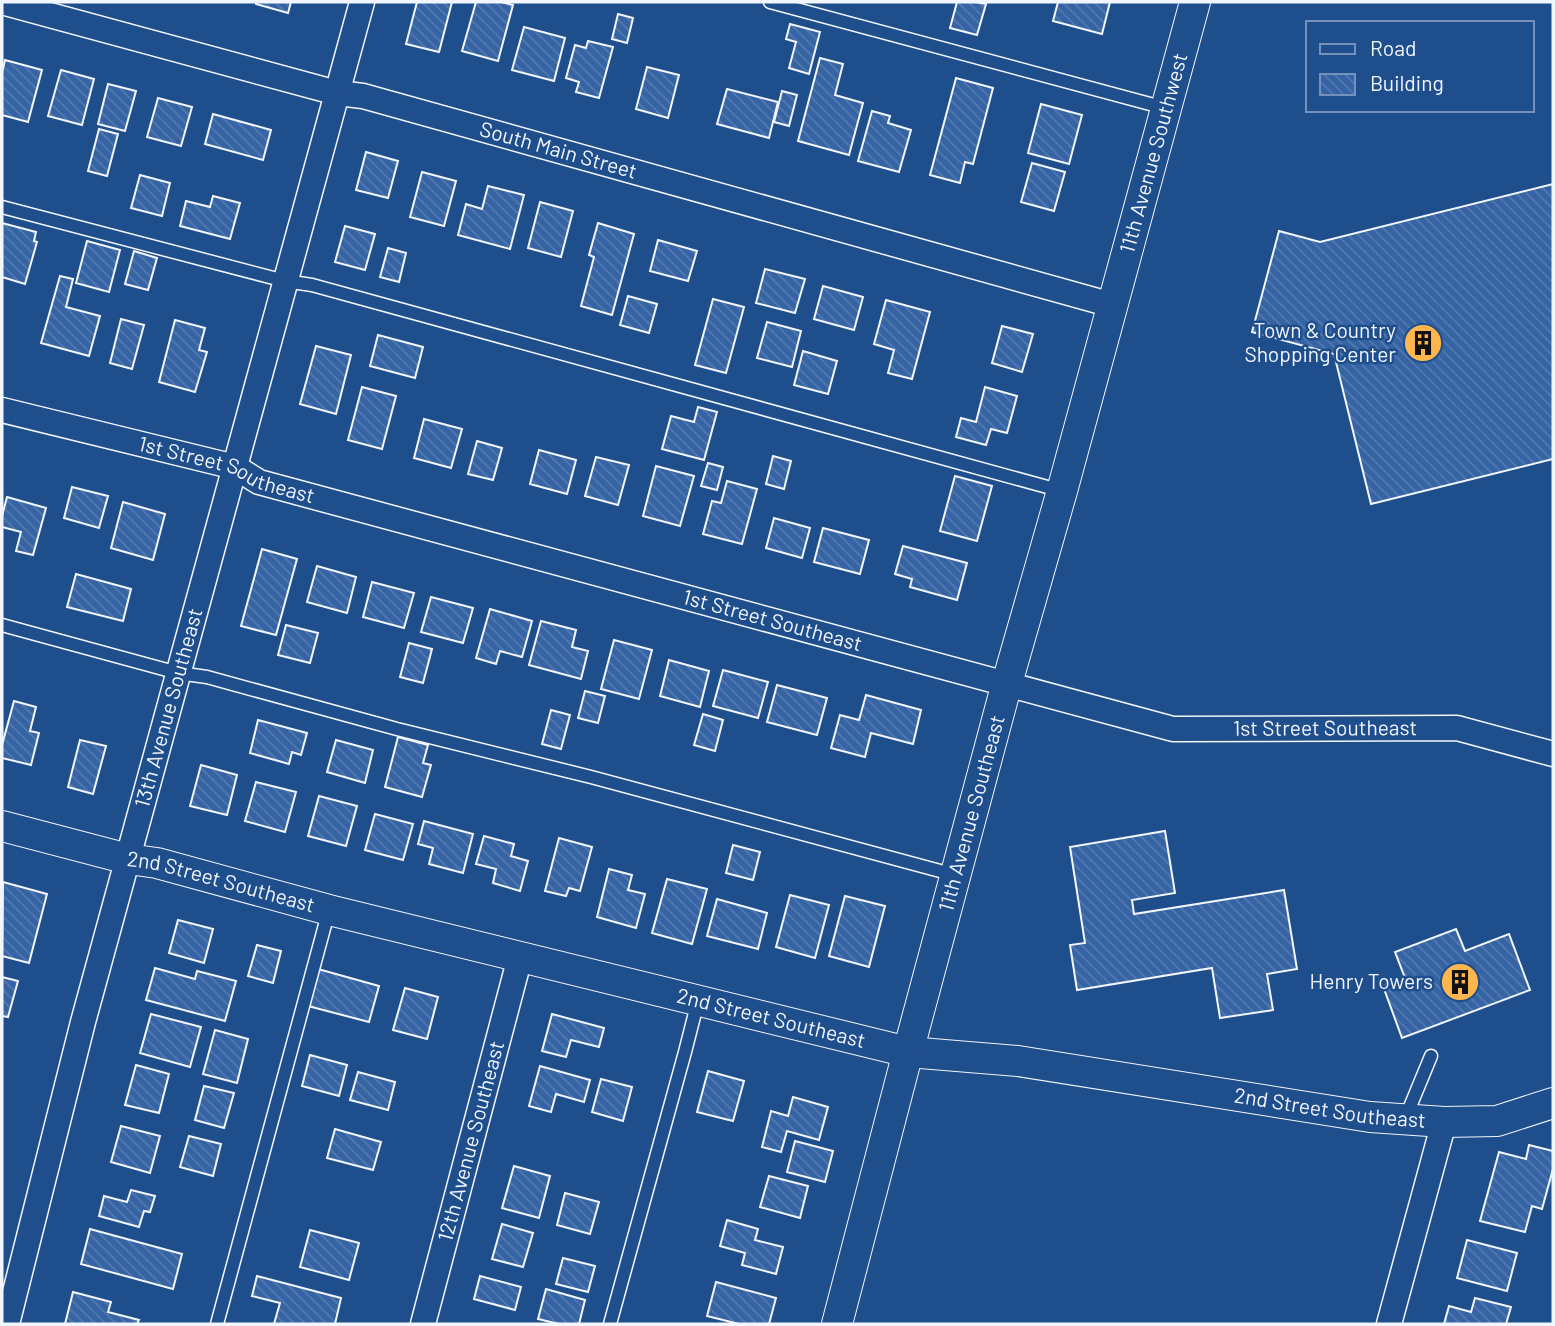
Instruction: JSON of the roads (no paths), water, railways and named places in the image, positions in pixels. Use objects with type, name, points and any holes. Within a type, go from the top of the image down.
[{"type":"street","name":"South Main Street","points":[[2,2],[337,93],[376,100],[1112,305]]},
{"type":"street","name":"13th Avenue Southeast","points":[[6,1324],[83,1021],[362,2]]},
{"type":"street","name":"11th Avenue Southwest","points":[[1112,305],[1195,2]]},
{"type":"street","name":"11th Avenue Southeast","points":[[837,1324],[955,875],[1112,305]]},
{"type":"street","name":"1st Street Southeast","points":[[2,410],[235,467],[259,482],[1173,729],[1457,728],[1553,754]]},
{"type":"street","name":"2nd Street Southeast","points":[[2,826],[128,859],[157,863],[329,910],[908,1052],[1018,1061],[1370,1116],[1405,1119],[1444,1122],[1497,1121],[1553,1103]]},
{"type":"street","name":"12th Avenue Southeast","points":[[423,1324],[520,957]]},
{"type":"street","points":[[1389,1324],[1444,1122]]},
{"type":"lane","points":[[770,2],[1166,108]]},
{"type":"lane","points":[[2,207],[285,281],[312,285],[1062,491]]},
{"type":"lane","points":[[2,625],[178,673],[207,677],[397,729],[591,776],[955,875]]},
{"type":"lane","points":[[217,1324],[329,910]]},
{"type":"lane","points":[[610,1324],[698,1001]]},
{"type":"lane","points":[[1405,1119],[1431,1056]]},
{"type":"place","name":"Town & Country Shopping Center","points":[[1423,343]]},
{"type":"place","name":"Henry Towers","points":[[1460,982]]}]
